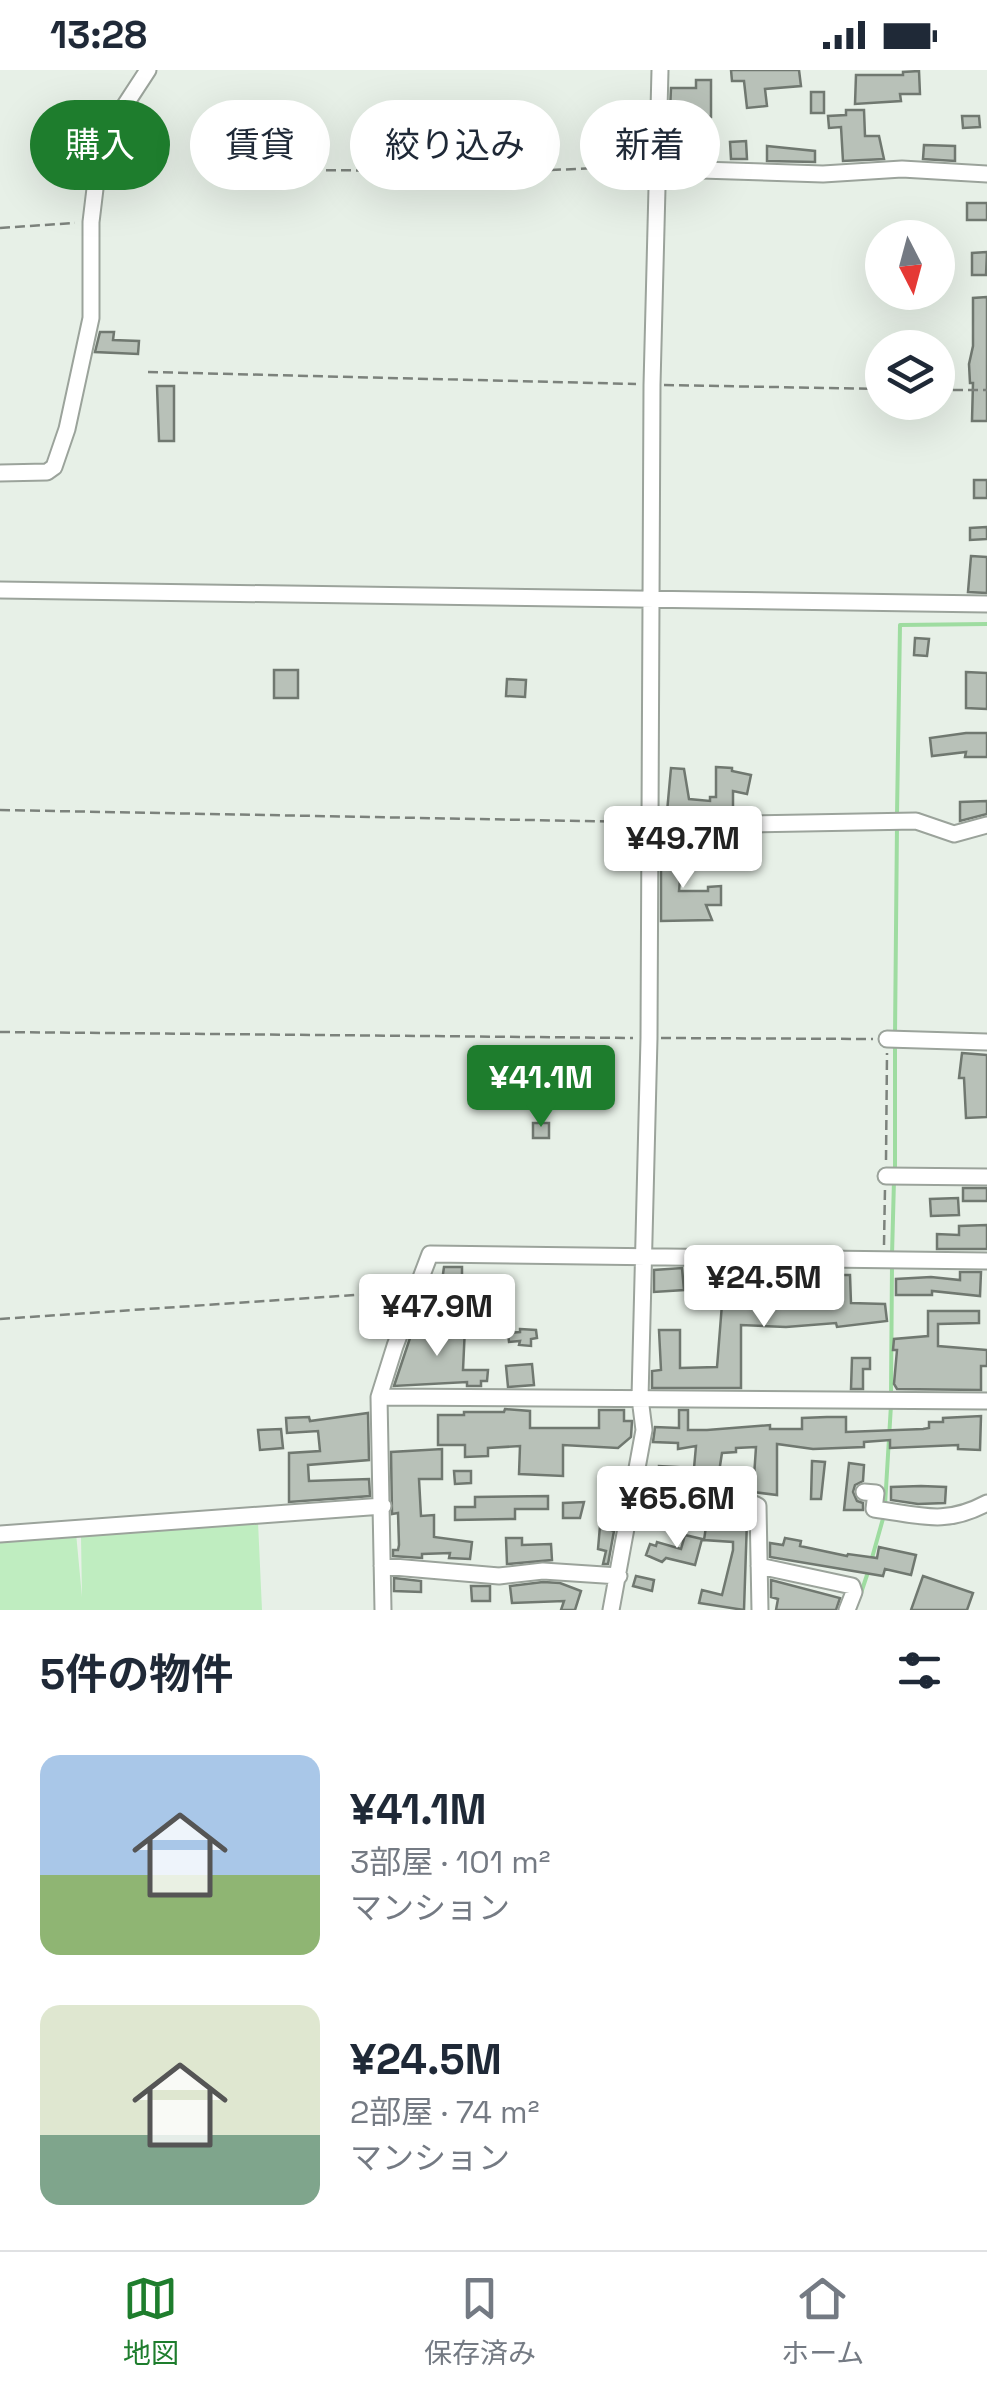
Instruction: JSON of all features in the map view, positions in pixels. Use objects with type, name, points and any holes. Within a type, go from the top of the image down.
[{"type":"street","points":[[0,473],[47,472],[54,467],[67,429],[91,318],[91,222],[97,172],[114,122],[148,70]]},
{"type":"street","points":[[659,100],[660,70]]},
{"type":"street","points":[[720,171],[822,174],[902,169],[987,174]]},
{"type":"street","points":[[611,1610],[644,1430],[640,1398],[649,1038],[652,384],[657,190]]},
{"type":"street","points":[[0,590],[987,604]]},
{"type":"street","points":[[650,822],[696,826],[916,821],[954,834],[987,826]]},
{"type":"street","points":[[887,1038],[987,1042]]},
{"type":"street","points":[[886,1176],[987,1177]]},
{"type":"street","points":[[383,1610],[379,1397],[430,1254],[987,1260]]},
{"type":"street","points":[[379,1397],[987,1401]]},
{"type":"street","points":[[634,1490],[753,1502],[760,1515],[760,1610]]},
{"type":"street","points":[[864,1492],[876,1493],[874,1509],[933,1518],[964,1515],[987,1503]]},
{"type":"street","points":[[0,1534],[382,1506]]},
{"type":"street","points":[[382,1566],[499,1576],[543,1570],[618,1576]]},
{"type":"street","points":[[759,1566],[852,1586],[854,1592],[846,1610]]},
{"type":"path","points":[[330,170],[580,169]]},
{"type":"path","points":[[0,228],[91,222]]},
{"type":"path","points":[[148,372],[865,388]]},
{"type":"path","points":[[955,390],[987,390]]},
{"type":"path","points":[[0,810],[650,822]]},
{"type":"path","points":[[0,1032],[887,1038],[884,1260]]},
{"type":"path","points":[[0,1319],[415,1291]]},
{"type":"green space","points":[[258,1522],[262,1610],[0,1610],[0,1540],[76,1533],[82,1597],[81,1536]]},
{"type":"building","points":[[731,70],[799,70],[801,86],[765,89],[767,106],[747,108],[744,81],[732,81]]},
{"type":"building","points":[[919,71],[920,94],[900,94],[901,101],[855,104],[856,75]]},
{"type":"building","points":[[696,80],[711,80],[711,100],[670,100],[671,88],[696,88]]},
{"type":"building","points":[[811,92],[824,92],[824,113],[811,113]]},
{"type":"building","points":[[846,110],[864,110],[865,136],[879,136],[884,159],[843,161],[841,127],[829,128],[828,116],[846,115]]},
{"type":"building","points":[[962,116],[979,116],[980,127],[963,128]]},
{"type":"building","points":[[746,141],[747,159],[731,159],[730,142]]},
{"type":"building","points":[[924,145],[955,146],[955,161],[923,159]]},
{"type":"building","points":[[767,146],[815,151],[815,162],[767,161]]},
{"type":"building","points":[[967,203],[987,203],[987,220],[967,220]]},
{"type":"building","points":[[987,252],[986,275],[972,275],[972,253]]},
{"type":"building","points":[[987,297],[987,421],[972,421],[969,364],[973,298]]},
{"type":"building","points":[[100,332],[114,332],[113,340],[139,341],[138,354],[95,352]]},
{"type":"building","points":[[157,386],[174,386],[174,441],[159,441]]},
{"type":"building","points":[[974,480],[987,480],[987,498],[974,498]]},
{"type":"building","points":[[987,527],[987,539],[970,540],[970,528]]},
{"type":"building","points":[[971,556],[987,557],[987,593],[968,592]]},
{"type":"building","points":[[915,638],[929,639],[927,656],[914,655]]},
{"type":"building","points":[[274,670],[298,670],[298,698],[274,698]]},
{"type":"building","points":[[966,672],[987,673],[987,709],[966,708]]},
{"type":"building","points":[[507,679],[526,680],[525,697],[506,696]]},
{"type":"building","points":[[987,733],[987,757],[965,757],[966,752],[932,756],[930,738]]},
{"type":"building","points":[[716,767],[751,775],[747,794],[733,791],[733,812],[667,812],[671,768],[684,769],[689,799],[710,801],[710,797],[716,797]]},
{"type":"building","points":[[987,801],[987,814],[960,821],[960,802]]},
{"type":"building","points":[[687,847],[687,869],[681,869],[679,891],[708,891],[708,887],[721,886],[721,905],[706,905],[712,920],[661,921],[661,849]]},
{"type":"building","points":[[962,1053],[987,1055],[987,1117],[966,1118],[964,1078],[959,1078]]},
{"type":"building","points":[[589,1054],[595,1105],[580,1104],[579,1091],[568,1090],[569,1055]]},
{"type":"building","points":[[533,1123],[549,1123],[549,1138],[533,1138]]},
{"type":"building","points":[[963,1188],[987,1188],[987,1201],[963,1201]]},
{"type":"building","points":[[958,1198],[959,1215],[931,1216],[930,1199]]},
{"type":"building","points":[[987,1225],[987,1249],[937,1249],[937,1234],[959,1235],[959,1226]]},
{"type":"building","points":[[444,1267],[462,1267],[462,1301],[439,1302]]},
{"type":"building","points":[[682,1268],[684,1290],[654,1292],[654,1270]]},
{"type":"building","points":[[960,1272],[981,1272],[980,1296],[932,1291],[932,1295],[896,1295],[896,1279],[960,1280]]},
{"type":"building","points":[[831,1275],[850,1275],[851,1303],[885,1304],[887,1321],[837,1327],[836,1323],[741,1325],[741,1388],[652,1388],[652,1371],[661,1370],[659,1330],[680,1330],[680,1368],[717,1367],[722,1304],[792,1303],[792,1278],[831,1279]]},
{"type":"building","points":[[928,1311],[979,1311],[979,1323],[938,1324],[938,1346],[987,1350],[987,1366],[981,1366],[981,1390],[897,1389],[894,1339],[928,1336]]},
{"type":"building","points":[[465,1327],[463,1370],[488,1370],[487,1381],[481,1381],[481,1386],[467,1386],[467,1382],[394,1386],[413,1329]]},
{"type":"building","points":[[536,1330],[537,1338],[531,1339],[531,1346],[509,1342],[508,1333]]},
{"type":"building","points":[[852,1358],[870,1358],[870,1369],[863,1369],[863,1389],[851,1389]]},
{"type":"building","points":[[532,1364],[534,1385],[508,1387],[506,1366]]},
{"type":"building","points":[[505,1409],[530,1411],[530,1428],[599,1428],[599,1410],[624,1410],[624,1421],[632,1421],[631,1437],[618,1448],[563,1445],[563,1476],[519,1474],[520,1446],[488,1448],[488,1456],[465,1457],[465,1445],[438,1445],[438,1415]]},
{"type":"building","points":[[679,1410],[688,1410],[688,1430],[770,1425],[770,1429],[802,1429],[802,1418],[827,1417],[846,1417],[846,1432],[923,1429],[929,1428],[929,1422],[943,1422],[943,1418],[981,1416],[980,1450],[958,1449],[958,1445],[890,1448],[890,1440],[864,1442],[864,1447],[813,1449],[777,1444],[777,1495],[753,1492],[756,1447],[722,1453],[717,1485],[647,1479],[648,1468],[694,1468],[696,1446],[678,1449],[678,1443],[653,1442],[655,1427],[679,1428]]},
{"type":"building","points":[[368,1413],[369,1460],[308,1465],[309,1481],[369,1479],[370,1496],[289,1502],[289,1453],[320,1451],[318,1431],[287,1433],[286,1418],[309,1417],[310,1421]]},
{"type":"building","points":[[281,1429],[283,1448],[260,1450],[258,1430]]},
{"type":"building","points":[[442,1449],[442,1479],[419,1479],[421,1516],[434,1515],[434,1537],[472,1542],[470,1559],[449,1558],[450,1553],[422,1554],[422,1558],[393,1556],[399,1545],[398,1513],[392,1514],[391,1452]]},
{"type":"building","points":[[812,1461],[825,1462],[821,1499],[811,1499]]},
{"type":"building","points":[[849,1463],[864,1465],[863,1481],[855,1485],[853,1492],[857,1501],[863,1503],[863,1510],[844,1510]]},
{"type":"building","points":[[454,1471],[471,1471],[471,1483],[455,1484]]},
{"type":"building","points":[[891,1487],[946,1487],[945,1503],[891,1500]]},
{"type":"building","points":[[548,1496],[548,1509],[515,1509],[515,1519],[455,1520],[455,1507],[475,1507],[475,1497]]},
{"type":"building","points":[[584,1502],[580,1518],[563,1518],[563,1503]]},
{"type":"building","points":[[657,1508],[671,1511],[667,1528],[652,1524]]},
{"type":"building","points":[[738,1519],[747,1520],[744,1610],[699,1603],[702,1590],[722,1595],[733,1550],[733,1542],[704,1540],[707,1520],[737,1523]]},
{"type":"building","points":[[600,1526],[614,1531],[608,1564],[603,1564],[606,1551],[598,1549]]},
{"type":"building","points":[[685,1535],[702,1539],[695,1565],[666,1558],[662,1562],[646,1555],[650,1544],[656,1546],[657,1542],[681,1549]]},
{"type":"building","points":[[506,1538],[522,1538],[522,1545],[551,1544],[552,1560],[507,1564]]},
{"type":"building","points":[[785,1538],[801,1541],[800,1546],[847,1556],[877,1558],[879,1547],[916,1555],[911,1575],[885,1569],[883,1576],[770,1557],[770,1543],[783,1545]]},
{"type":"building","points":[[636,1576],[654,1580],[652,1591],[633,1586]]},
{"type":"building","points":[[923,1576],[973,1593],[967,1610],[911,1610]]},
{"type":"building","points":[[394,1578],[421,1581],[421,1592],[394,1591]]},
{"type":"building","points":[[771,1580],[840,1598],[836,1610],[776,1610],[778,1599],[771,1597]]},
{"type":"building","points":[[543,1582],[581,1591],[575,1610],[561,1610],[564,1601],[512,1603],[510,1586]]},
{"type":"building","points":[[471,1586],[490,1586],[490,1601],[472,1601]]},
{"type":"waterway","points":[[897,815],[900,625],[987,624]]},
{"type":"waterway","points":[[895,1035],[897,825]]},
{"type":"waterway","points":[[895,1045],[895,1170]]},
{"type":"waterway","points":[[892,1255],[894,1180]]},
{"type":"waterway","points":[[891,1395],[892,1265]]},
{"type":"waterway","points":[[885,1505],[891,1405]]},
{"type":"waterway","points":[[872,1558],[884,1515]]},
{"type":"waterway","points":[[860,1596],[868,1572]]}]
